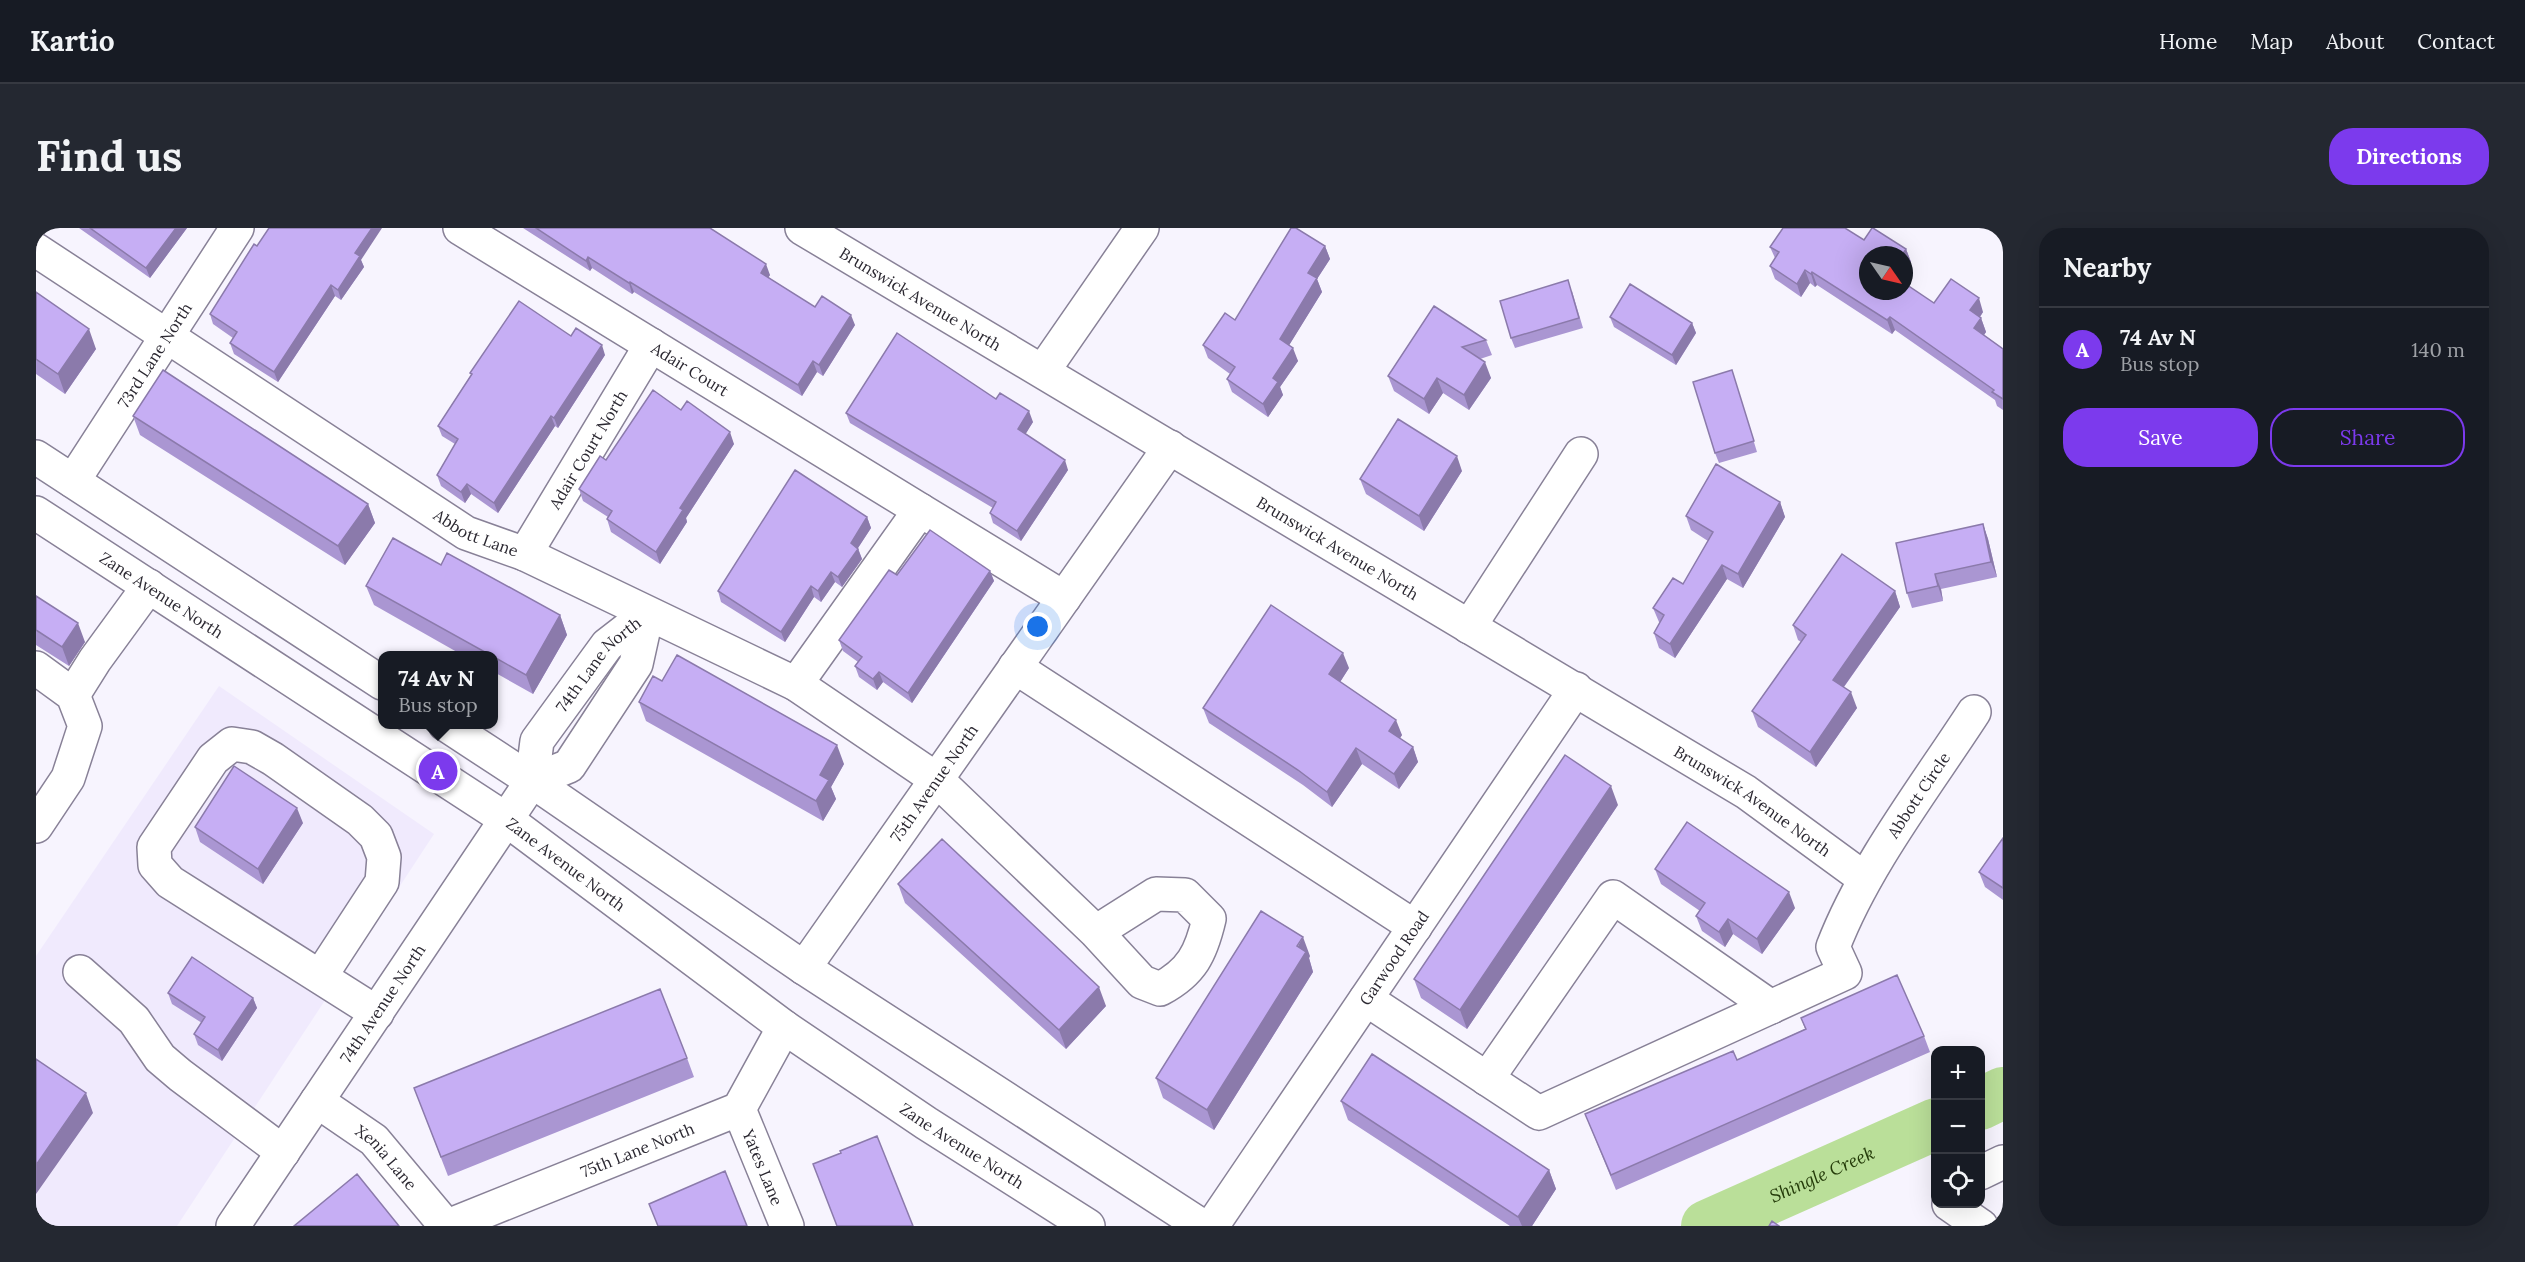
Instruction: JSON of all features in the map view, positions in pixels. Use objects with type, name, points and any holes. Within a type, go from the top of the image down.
[{"type":"street","name":"73rd Lane North","points":[[73,481],[237,228]]},
{"type":"street","name":"Adair Court","points":[[460,228],[920,510]]},
{"type":"street","name":"Brunswick Avenue North","points":[[802,228],[1746,792],[1865,879]]},
{"type":"street","points":[[1043,371],[1142,228]]},
{"type":"street","name":"Abbott Lane","points":[[36,249],[465,532],[525,554],[796,684],[936,779],[1096,932]]},
{"type":"street","name":"Adair Court North","points":[[525,554],[651,345]]},
{"type":"street","name":"75th Avenue North","points":[[804,968],[1170,447]]},
{"type":"street","points":[[1469,627],[1581,454]]},
{"type":"street","points":[[36,457],[378,680]]},
{"type":"street","points":[[796,684],[920,510],[1064,598]]},
{"type":"street","name":"Zane Avenue North","points":[[36,513],[507,820],[784,1027],[926,1123],[1088,1226]]},
{"type":"street","points":[[73,695],[95,660],[149,586]]},
{"type":"street","name":"74th Lane North","points":[[532,781],[537,741],[607,645],[647,614]]},
{"type":"street","points":[[1015,667],[1415,927]]},
{"type":"street","points":[[36,668],[73,695],[86,726],[68,778],[36,826]]},
{"type":"street","name":"Garwood Road","points":[[1212,1226],[1575,689]]},
{"type":"street","name":"Abbott Circle","points":[[1771,1007],[1845,973],[1833,946],[1843,920],[1865,879],[1974,712]]},
{"type":"street","points":[[453,729],[804,968],[1202,1226]]},
{"type":"street","points":[[320,977],[382,882],[384,857],[376,836],[360,820],[273,759],[252,747],[232,744],[213,759],[166,827],[154,847],[155,865],[170,882],[320,977],[377,1013]]},
{"type":"street","name":"74th Avenue North","points":[[233,1226],[532,781]]},
{"type":"street","points":[[1487,1079],[1613,897],[1771,1007]]},
{"type":"street","points":[[80,972],[134,1020],[160,1058],[180,1076],[283,1152]]},
{"type":"street","points":[[1366,999],[1539,1113],[1771,1007]]},
{"type":"street","points":[[739,1109],[784,1027]]},
{"type":"street","name":"Xenia Lane","points":[[317,1101],[374,1140],[447,1226]]},
{"type":"street","name":"75th Lane North","points":[[447,1226],[739,1109]]},
{"type":"street","name":"Yates Lane","points":[[739,1109],[787,1226]]},
{"type":"street","points":[[1985,1171],[2003,1162]]},
{"type":"street","points":[[1956,1208],[1981,1226]]},
{"type":"shaded area","points":[[219,686],[434,834],[177,1226],[36,1226],[36,956]]},
{"type":"building","points":[[90,228],[176,228],[146,268]]},
{"type":"building","points":[[269,228],[372,228],[355,253],[360,256],[338,290],[331,285],[274,372],[230,343],[237,332],[210,314],[254,244],[257,246]]},
{"type":"building","points":[[536,228],[710,228],[766,264],[761,273],[815,307],[822,296],[851,315],[819,365],[813,361],[798,385],[588,257],[586,261]]},
{"type":"building","points":[[1291,228],[1296,228],[1325,246],[1308,273],[1317,278],[1280,339],[1293,348],[1273,378],[1278,382],[1263,404],[1227,379],[1235,367],[1203,345],[1225,313],[1235,320]]},
{"type":"building","points":[[1783,228],[1845,228],[1864,240],[1873,228],[1901,246],[1859,246],[1859,300],[1913,300],[1913,289],[1934,303],[1951,279],[1979,298],[1970,310],[1981,318],[1974,328],[2003,349],[2003,399],[1992,392],[1994,390],[1890,317],[1887,320],[1812,272],[1811,274],[1805,270],[1797,284],[1770,266],[1779,252],[1770,247]]},
{"type":"building","points":[[1568,280],[1579,318],[1511,338],[1500,301]]},
{"type":"building","points":[[1630,284],[1692,323],[1672,355],[1610,317]]},
{"type":"building","points":[[36,292],[89,329],[58,374],[36,359]]},
{"type":"building","points":[[519,301],[571,336],[576,328],[602,345],[554,418],[551,416],[494,503],[467,484],[461,492],[437,475],[458,439],[438,426],[472,374],[470,373]]},
{"type":"building","points":[[1434,306],[1486,340],[1462,347],[1485,362],[1464,395],[1437,378],[1424,399],[1388,376]]},
{"type":"building","points":[[897,333],[996,399],[1000,393],[1029,411],[1018,429],[1065,460],[1017,531],[990,513],[996,502],[846,413]]},
{"type":"building","points":[[163,370],[368,504],[338,546],[133,416]]},
{"type":"building","points":[[1732,370],[1754,441],[1715,453],[1693,382]]},
{"type":"building","points":[[653,390],[681,410],[687,401],[730,432],[680,508],[683,510],[656,552],[607,519],[612,511],[579,489],[600,456],[606,460]]},
{"type":"building","points":[[1398,419],[1457,456],[1419,516],[1360,479]]},
{"type":"building","points":[[1716,464],[1780,502],[1738,574],[1722,565],[1670,644],[1654,633],[1664,615],[1653,608],[1673,578],[1683,584],[1713,532],[1686,516]]},
{"type":"building","points":[[795,470],[867,517],[851,543],[858,549],[838,577],[831,572],[818,591],[811,586],[781,632],[718,591]]},
{"type":"building","points":[[1983,524],[1991,562],[1935,574],[1938,586],[1907,593],[1896,543]]},
{"type":"building","points":[[930,530],[990,571],[908,693],[879,672],[873,679],[855,666],[862,657],[839,640],[889,570],[897,575]]},
{"type":"building","points":[[393,538],[441,565],[447,553],[560,615],[526,675],[498,659],[498,651],[483,651],[366,586]]},
{"type":"building","points":[[1842,554],[1895,591],[1833,680],[1851,692],[1810,752],[1752,711],[1806,635],[1793,625]]},
{"type":"building","points":[[36,596],[78,623],[62,647],[36,630]]},
{"type":"building","points":[[1271,605],[1343,653],[1329,674],[1396,720],[1389,731],[1413,747],[1394,774],[1356,748],[1327,792],[1298,770],[1203,708]]},
{"type":"building","points":[[677,655],[837,745],[820,775],[829,780],[816,801],[639,702],[653,676],[662,681]]},
{"type":"building","points":[[1565,755],[1611,786],[1460,1010],[1414,979]]},
{"type":"building","points":[[234,766],[297,808],[258,869],[195,827]]},
{"type":"building","points":[[1687,822],[1789,892],[1757,939],[1728,919],[1719,932],[1696,916],[1705,903],[1655,869]]},
{"type":"building","points":[[2003,838],[2003,888],[1979,872]]},
{"type":"building","points":[[942,839],[1099,987],[1059,1030],[898,884]]},
{"type":"building","points":[[1261,911],[1303,937],[1297,946],[1306,952],[1207,1110],[1156,1078]]},
{"type":"building","points":[[192,957],[253,998],[218,1050],[194,1034],[205,1017],[168,993]]},
{"type":"building","points":[[1897,975],[1924,1036],[1611,1175],[1585,1114],[1733,1051],[1737,1060],[1806,1029],[1801,1018]]},
{"type":"building","points":[[660,989],[687,1058],[441,1157],[414,1088]]},
{"type":"building","points":[[1372,1054],[1549,1170],[1518,1217],[1341,1101]]},
{"type":"building","points":[[36,1059],[86,1093],[36,1165]]},
{"type":"building","points":[[877,1136],[913,1226],[837,1226],[813,1164]]},
{"type":"building","points":[[725,1171],[747,1226],[658,1226],[649,1204]]},
{"type":"building","points":[[357,1174],[399,1226],[294,1226]]},
{"type":"building","points":[[1772,1221],[1779,1226],[1769,1226]]},
{"type":"waterway","name":"Shingle Creek","points":[[1985,1102],[2003,1093]]},
{"type":"waterway","name":"Shingle Creek","points":[[1707,1226],[1931,1126]]},
{"type":"place","name":"74 Av N","points":[[438,771]]}]
